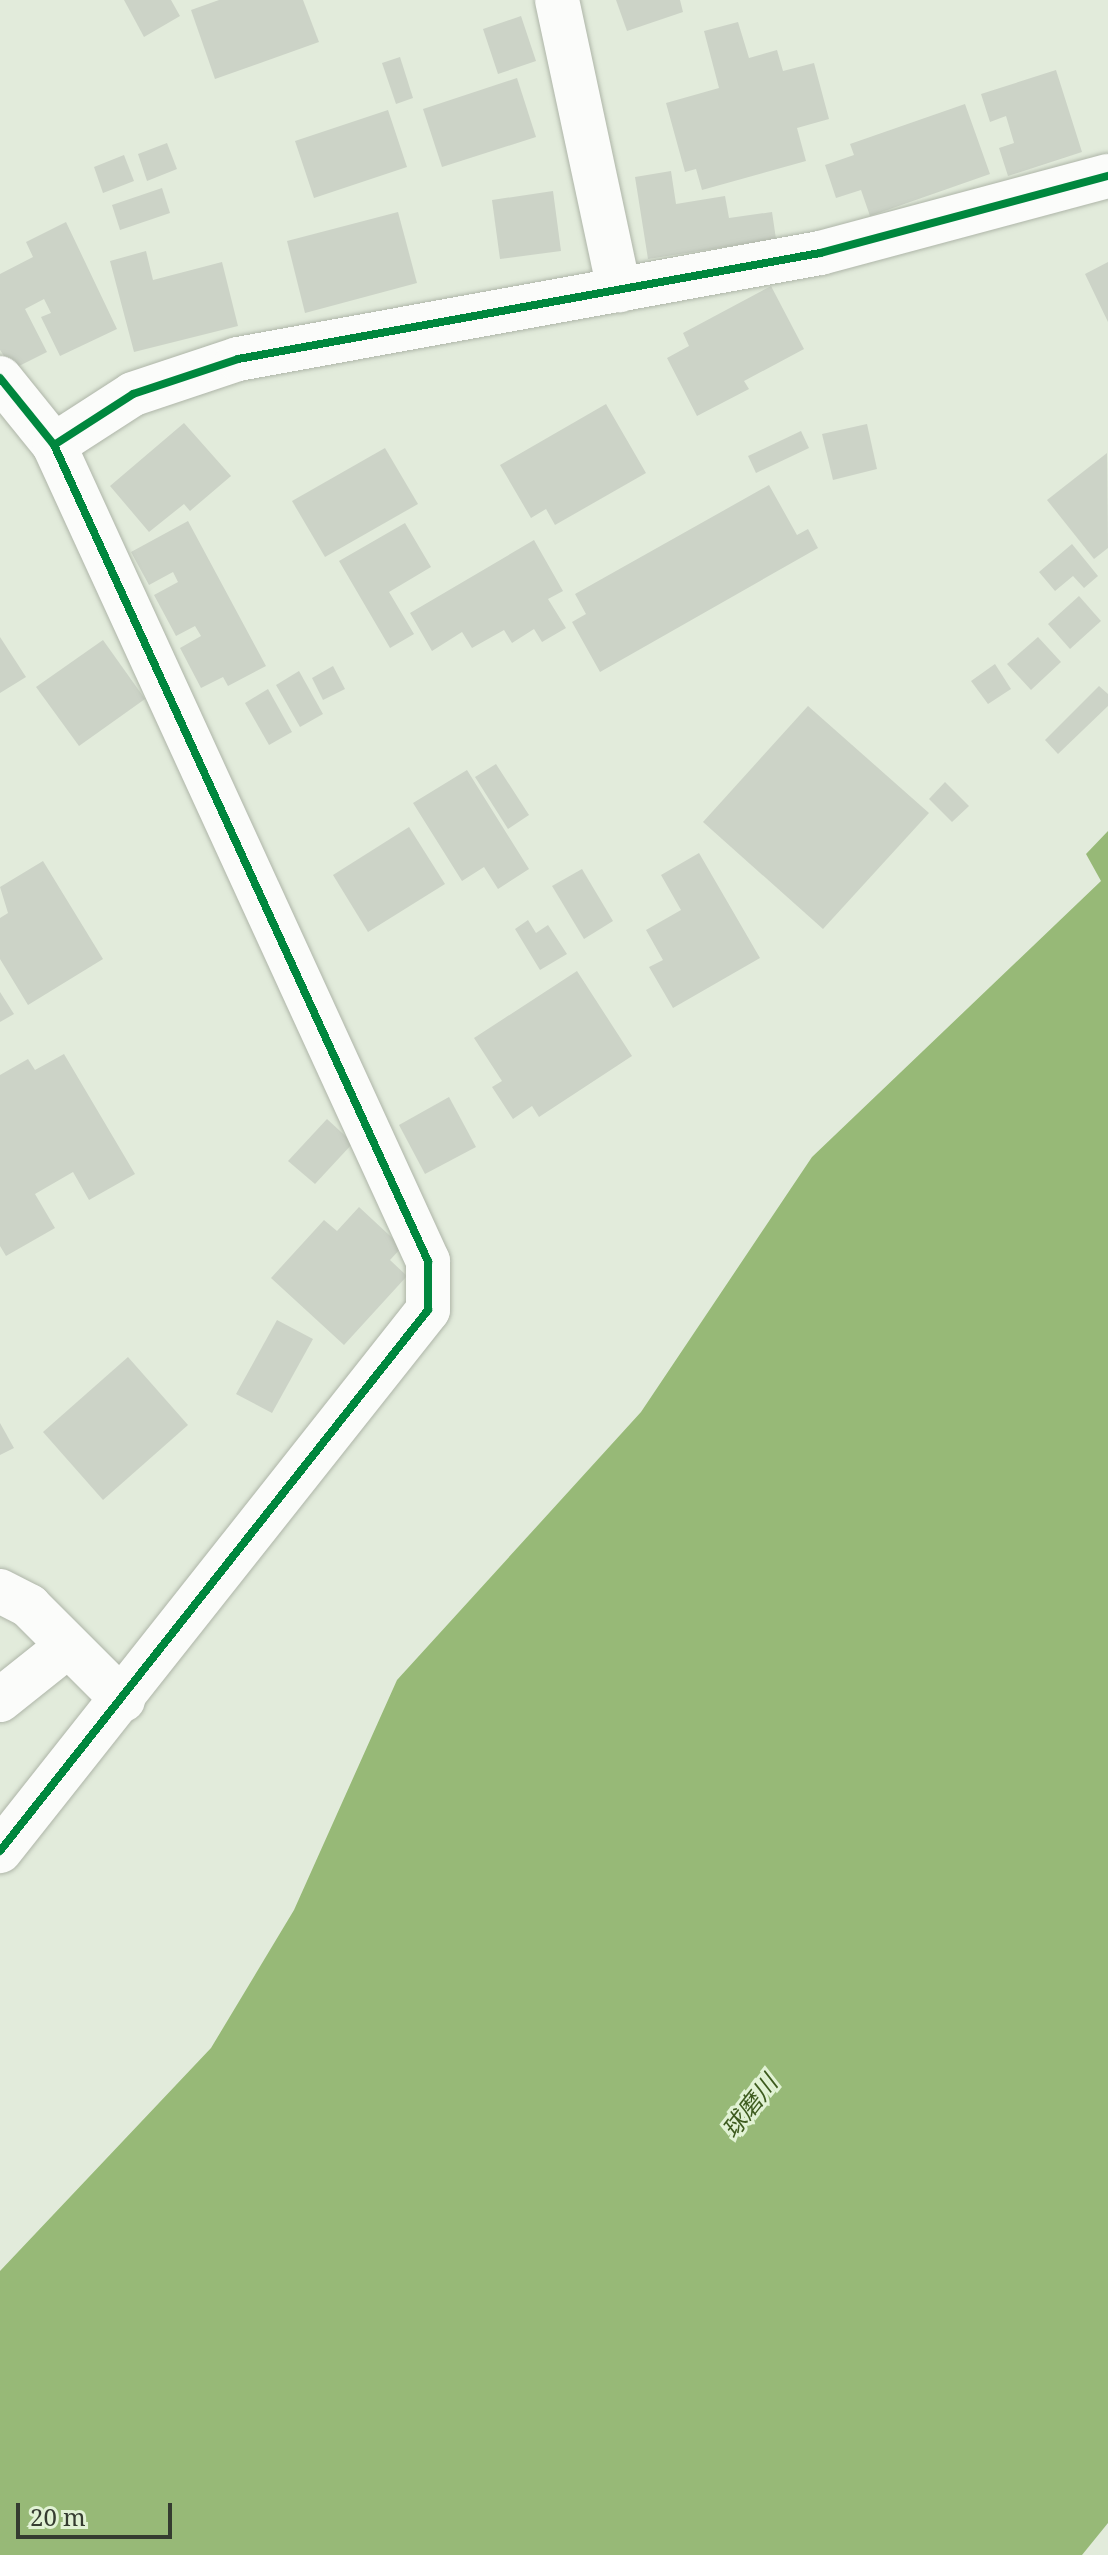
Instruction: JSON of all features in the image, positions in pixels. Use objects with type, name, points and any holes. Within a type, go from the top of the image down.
[{"type":"street","points":[[557,0],[619,290]]},
{"type":"street","points":[[54,445],[133,394],[238,359],[820,253],[1108,176]]},
{"type":"street","points":[[0,378],[54,445],[428,1261],[428,1310],[123,1700],[0,1851]]},
{"type":"street","points":[[0,1591],[29,1606],[123,1700]]},
{"type":"street","points":[[0,1700],[68,1646]]},
{"type":"water","name":"球磨川","points":[[1108,831],[1108,2523],[1082,2555],[0,2555],[0,2271],[211,2048],[294,1910],[397,1680],[641,1412],[812,1157],[1101,881],[1086,854]]},
{"type":"building","points":[[124,0],[171,0],[180,16],[144,37]]},
{"type":"building","points":[[219,0],[303,0],[319,42],[215,79],[191,10]]},
{"type":"building","points":[[616,0],[680,0],[683,12],[627,31]]},
{"type":"building","points":[[521,16],[536,61],[498,74],[483,29]]},
{"type":"building","points":[[738,22],[749,58],[777,50],[783,71],[814,63],[829,119],[797,128],[806,161],[702,190],[696,169],[685,172],[666,103],[719,88],[704,31]]},
{"type":"building","points":[[400,57],[413,98],[396,104],[382,63]]},
{"type":"building","points":[[1056,70],[1082,152],[1008,176],[999,148],[1014,143],[1006,116],[990,122],[981,94]]},
{"type":"building","points":[[517,78],[536,137],[442,167],[423,109]]},
{"type":"building","points":[[965,104],[990,174],[870,216],[861,190],[836,198],[825,165],[854,155],[850,144]]},
{"type":"building","points":[[388,110],[407,167],[314,198],[295,141]]},
{"type":"building","points":[[167,143],[177,169],[147,181],[138,154]]},
{"type":"building","points":[[124,155],[134,181],[103,193],[94,167]]},
{"type":"building","points":[[671,171],[676,204],[725,196],[729,218],[772,212],[776,239],[648,259],[635,177]]},
{"type":"building","points":[[162,188],[170,213],[120,230],[112,205]]},
{"type":"building","points":[[553,191],[561,251],[500,259],[492,200]]},
{"type":"building","points":[[398,212],[417,283],[305,313],[287,241]]},
{"type":"building","points":[[66,222],[117,329],[60,356],[41,317],[51,313],[44,299],[25,309],[47,352],[13,369],[0,350],[0,274],[33,257],[26,242]]},
{"type":"building","points":[[146,251],[153,280],[222,262],[238,326],[134,352],[110,261]]},
{"type":"building","points":[[1108,262],[1108,322],[1085,274]]},
{"type":"building","points":[[771,286],[804,349],[744,381],[749,389],[697,416],[667,358],[689,346],[683,333]]},
{"type":"building","points":[[606,404],[646,473],[555,525],[546,509],[531,518],[500,465]]},
{"type":"building","points":[[184,423],[231,476],[190,511],[184,504],[149,532],[110,486]]},
{"type":"building","points":[[867,424],[877,469],[833,480],[822,434]]},
{"type":"building","points":[[801,431],[809,448],[756,473],[748,456]]},
{"type":"building","points":[[385,448],[418,504],[325,557],[292,501]]},
{"type":"building","points":[[1107,453],[1108,548],[1094,559],[1047,500]]},
{"type":"building","points":[[769,485],[797,535],[808,529],[818,548],[600,672],[572,622],[586,614],[575,594]]},
{"type":"building","points":[[188,521],[266,666],[228,686],[223,677],[201,688],[180,648],[201,636],[195,626],[176,636],[154,595],[178,582],[173,572],[149,585],[131,552]]},
{"type":"building","points":[[405,523],[431,567],[389,592],[414,634],[390,648],[339,561]]},
{"type":"building","points":[[534,540],[563,591],[548,599],[566,628],[542,642],[534,629],[512,643],[504,630],[472,648],[462,632],[432,651],[410,613]]},
{"type":"building","points":[[1072,544],[1098,576],[1084,588],[1073,576],[1055,591],[1039,572]]},
{"type":"building","points":[[1079,596],[1101,621],[1070,649],[1048,624]]},
{"type":"building","points":[[0,637],[26,677],[0,693]]},
{"type":"building","points":[[1038,637],[1061,662],[1031,690],[1007,664]]},
{"type":"building","points":[[103,640],[145,699],[79,746],[36,687]]},
{"type":"building","points":[[995,664],[1011,689],[988,704],[971,681]]},
{"type":"building","points":[[333,666],[345,689],[323,700],[312,678]]},
{"type":"building","points":[[299,671],[323,714],[300,727],[276,685]]},
{"type":"building","points":[[1099,686],[1108,694],[1108,706],[1058,754],[1045,740]]},
{"type":"building","points":[[268,689],[292,732],[269,745],[245,703]]},
{"type":"building","points":[[808,706],[929,813],[823,929],[703,822]]},
{"type":"building","points":[[496,764],[529,815],[508,829],[475,777]]},
{"type":"building","points":[[467,770],[529,869],[498,889],[484,867],[462,881],[413,803]]},
{"type":"building","points":[[945,782],[969,806],[952,822],[929,799]]},
{"type":"building","points":[[409,827],[445,884],[368,932],[333,875]]},
{"type":"building","points":[[699,853],[760,958],[673,1008],[649,967],[663,960],[646,930],[681,910],[661,875]]},
{"type":"building","points":[[43,861],[103,959],[28,1005],[0,959],[0,918],[8,913],[0,887]]},
{"type":"building","points":[[582,869],[613,921],[584,939],[552,886]]},
{"type":"building","points":[[528,920],[536,933],[548,925],[567,954],[540,970],[515,929]]},
{"type":"building","points":[[577,971],[632,1056],[539,1117],[532,1106],[513,1119],[492,1087],[502,1081],[474,1038]]},
{"type":"building","points":[[0,992],[14,1014],[0,1022]]},
{"type":"building","points":[[64,1054],[135,1174],[89,1200],[73,1172],[35,1194],[55,1228],[6,1256],[0,1246],[0,1075],[28,1059],[35,1070]]},
{"type":"building","points":[[449,1097],[476,1147],[425,1174],[399,1125]]},
{"type":"building","points":[[327,1119],[353,1143],[315,1184],[288,1161]]},
{"type":"building","points":[[359,1207],[402,1247],[390,1260],[407,1276],[344,1345],[271,1278],[324,1220],[337,1231]]},
{"type":"building","points":[[277,1320],[313,1339],[272,1413],[236,1394]]},
{"type":"building","points":[[128,1357],[188,1425],[103,1500],[43,1432]]},
{"type":"building","points":[[0,1423],[14,1448],[0,1455]]},
{"type":"cycle path","points":[[54,445],[133,394],[238,359],[820,253],[1108,176]]},
{"type":"cycle path","points":[[0,378],[54,445],[428,1261],[428,1310],[0,1851]]}]
